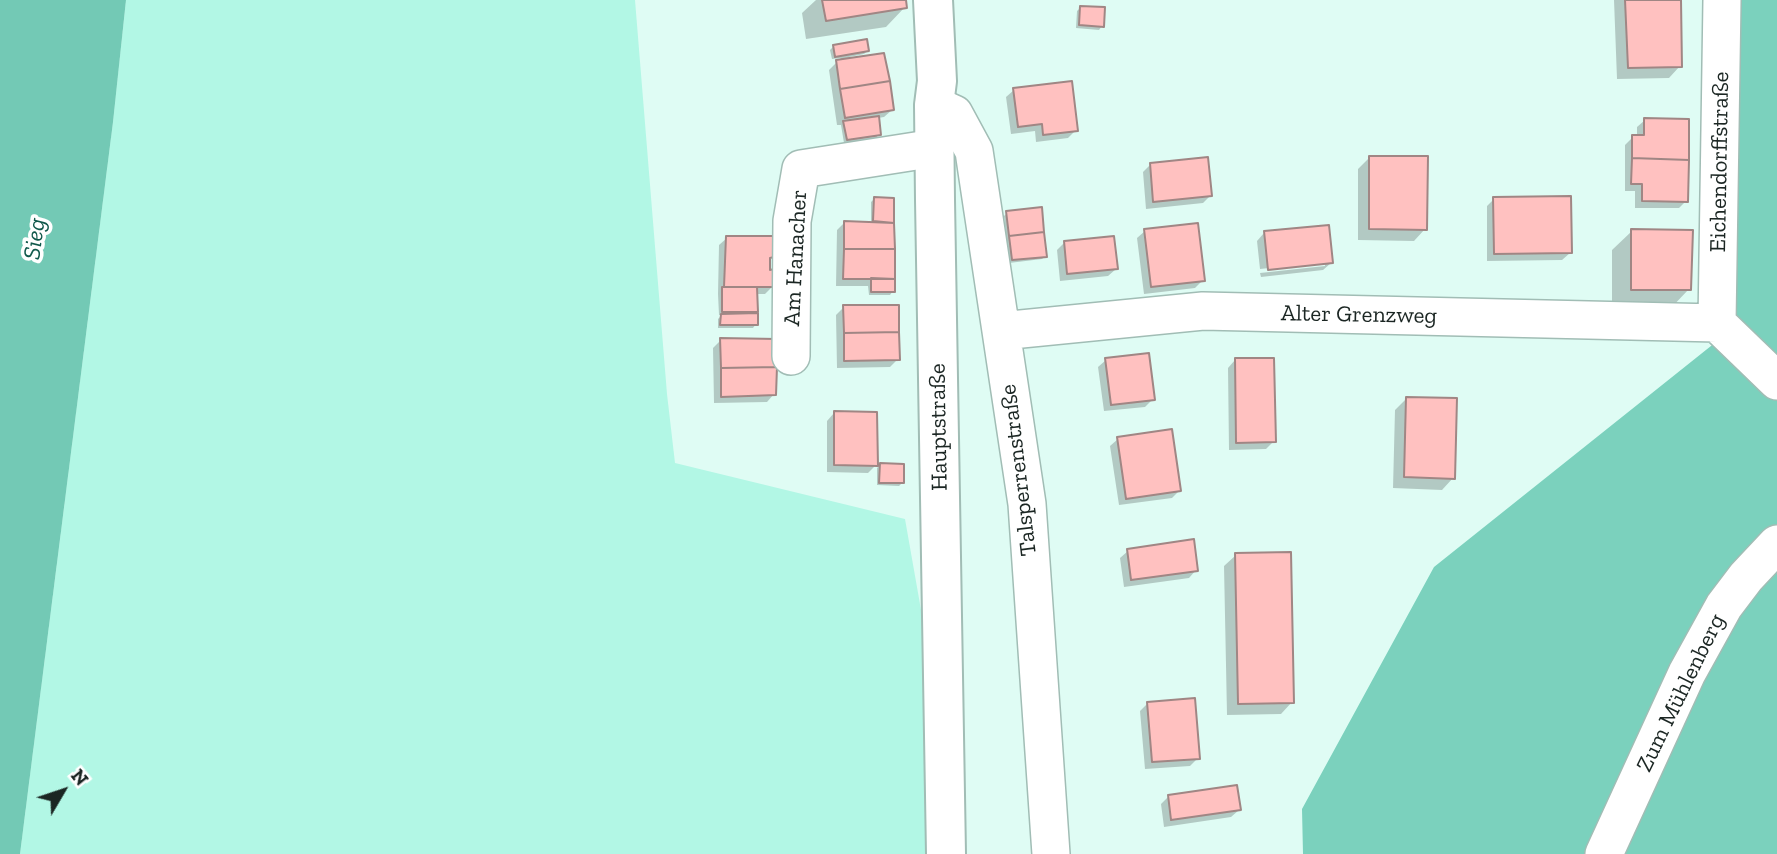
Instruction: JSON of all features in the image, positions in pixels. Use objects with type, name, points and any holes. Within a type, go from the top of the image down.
[{"type":"main road","name":"Hauptstraße","points":[[933,0],[937,81],[934,105],[946,854]]},
{"type":"street","name":"Eichendorffstraße","points":[[1717,323],[1722,0]]},
{"type":"street","name":"Talsperrenstraße","points":[[934,105],[954,114],[974,151],[1027,504],[1051,854]]},
{"type":"street","name":"Am Hanacher","points":[[791,356],[792,221],[801,169],[935,148]]},
{"type":"street","name":"Alter Grenzweg","points":[[1001,331],[1203,311],[1717,323]]},
{"type":"street","points":[[1717,323],[1777,381]]},
{"type":"street","name":"Zum Mühlenberg","points":[[1604,854],[1687,673],[1724,606],[1746,577],[1777,544]]},
{"type":"shaded area","points":[[126,0],[635,0],[675,463],[905,519],[964,854],[20,854],[113,122]]},
{"type":"shaded area","points":[[1732,0],[1777,0],[1777,854],[1303,854],[1302,809],[1434,567],[1731,330]]},
{"type":"water","name":"Sieg","points":[[0,0],[126,0],[113,122],[20,854],[0,854]]},
{"type":"building","points":[[822,0],[906,0],[907,8],[826,21]]},
{"type":"building","points":[[1625,0],[1681,0],[1682,67],[1628,68]]},
{"type":"building","points":[[1080,6],[1105,7],[1104,27],[1079,25]]},
{"type":"building","points":[[867,39],[869,51],[835,57],[833,45]]},
{"type":"building","points":[[884,53],[890,81],[840,89],[836,60]]},
{"type":"building","points":[[890,81],[894,110],[845,118],[840,89]]},
{"type":"building","points":[[1072,81],[1078,131],[1043,135],[1042,124],[1018,127],[1013,88]]},
{"type":"building","points":[[879,116],[881,135],[847,140],[843,121]]},
{"type":"building","points":[[1644,118],[1689,119],[1689,160],[1632,158],[1632,135],[1644,135]]},
{"type":"building","points":[[1369,156],[1428,156],[1427,230],[1369,229]]},
{"type":"building","points":[[1208,157],[1212,196],[1153,202],[1150,163]]},
{"type":"building","points":[[1632,158],[1689,160],[1688,202],[1642,201],[1642,184],[1631,184]]},
{"type":"building","points":[[1571,196],[1572,253],[1494,254],[1493,197]]},
{"type":"building","points":[[874,197],[894,198],[894,223],[873,221]]},
{"type":"building","points":[[1042,207],[1044,232],[1009,236],[1006,211]]},
{"type":"building","points":[[844,221],[894,223],[895,249],[844,249]]},
{"type":"building","points":[[1198,223],[1205,281],[1151,287],[1144,229]]},
{"type":"building","points":[[1329,225],[1333,263],[1268,270],[1264,231]]},
{"type":"building","points":[[1631,229],[1693,230],[1691,290],[1631,290]]},
{"type":"building","points":[[1044,232],[1047,257],[1012,260],[1009,236]]},
{"type":"building","points":[[726,236],[774,236],[774,257],[770,258],[770,270],[774,269],[774,287],[724,287]]},
{"type":"building","points":[[1114,236],[1118,269],[1067,274],[1064,241]]},
{"type":"building","points":[[844,249],[895,249],[895,279],[843,279]]},
{"type":"building","points":[[871,278],[895,279],[895,292],[871,292]]},
{"type":"building","points":[[722,287],[757,287],[758,312],[722,312]]},
{"type":"building","points":[[843,305],[899,305],[899,332],[844,333]]},
{"type":"building","points":[[758,313],[758,325],[720,325],[721,314]]},
{"type":"building","points":[[899,332],[900,360],[844,361],[844,333]]},
{"type":"building","points":[[720,338],[777,339],[777,367],[721,368]]},
{"type":"building","points":[[1149,353],[1155,400],[1111,405],[1105,358]]},
{"type":"building","points":[[1235,358],[1274,358],[1276,442],[1236,443]]},
{"type":"building","points":[[777,367],[776,395],[721,397],[721,368]]},
{"type":"building","points":[[1406,397],[1457,398],[1455,479],[1404,477]]},
{"type":"building","points":[[834,411],[877,412],[878,466],[834,465]]},
{"type":"building","points":[[1172,429],[1181,491],[1126,499],[1117,437]]},
{"type":"building","points":[[880,463],[904,464],[904,483],[879,483]]},
{"type":"building","points":[[1194,539],[1198,571],[1131,580],[1127,549]]},
{"type":"building","points":[[1291,552],[1294,703],[1238,704],[1235,553]]},
{"type":"building","points":[[1195,698],[1200,759],[1152,762],[1147,702]]},
{"type":"building","points":[[1237,785],[1241,810],[1171,820],[1168,795]]}]
